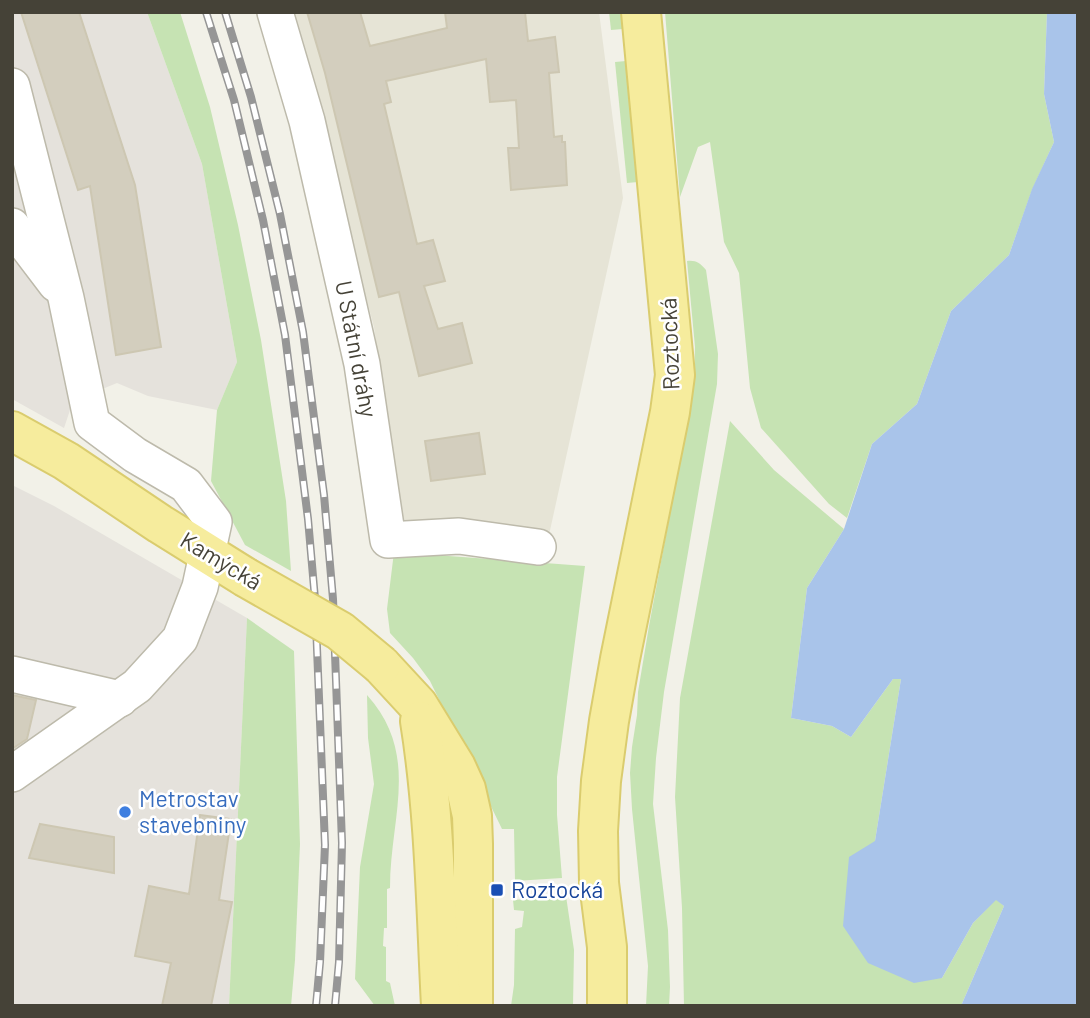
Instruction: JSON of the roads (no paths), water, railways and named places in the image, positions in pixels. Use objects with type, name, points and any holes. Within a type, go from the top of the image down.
[{"type":"main road","name":"Roztocká","points":[[607,1006],[607,947],[598,831],[603,769],[620,659],[670,412],[675,374],[641,12]]},
{"type":"main road","name":"Kamýcká","points":[[12,431],[66,461],[245,577],[340,631],[381,665],[418,705],[456,767],[466,789],[472,816],[474,1006]]},
{"type":"main road","points":[[418,705],[428,769],[441,1006]]},
{"type":"main road","points":[[423,1006],[433,843]]},
{"type":"main road","points":[[607,947],[622,1006]]},
{"type":"street","name":"U Státní dráhy","points":[[275,12],[307,121],[362,364],[388,540],[459,536],[538,547]]},
{"type":"street","points":[[12,86],[66,298],[92,423],[135,456],[186,485],[214,522],[201,587],[180,639],[137,686],[12,774]]},
{"type":"street","points":[[17,240],[66,298]]},
{"type":"street","points":[[12,674],[120,699]]},
{"type":"water","points":[[1047,12],[1078,12],[1078,1006],[961,1006],[1004,906],[996,900],[973,923],[942,978],[914,983],[868,963],[843,926],[849,857],[875,841],[901,679],[893,679],[851,737],[832,726],[791,718],[807,588],[844,529],[872,444],[917,404],[951,311],[1009,255],[1032,189],[1054,142],[1044,94]]},
{"type":"railway","points":[[206,12],[234,100],[263,220],[285,335],[308,519],[315,599],[325,845],[316,1006]]},
{"type":"railway","points":[[225,12],[251,97],[280,214],[303,332],[324,495],[333,599],[342,843],[339,962],[335,1006]]},
{"type":"place","name":"Metrostav stavebniny","points":[[125,812]]},
{"type":"place","name":"Roztocká","points":[[497,890]]}]
